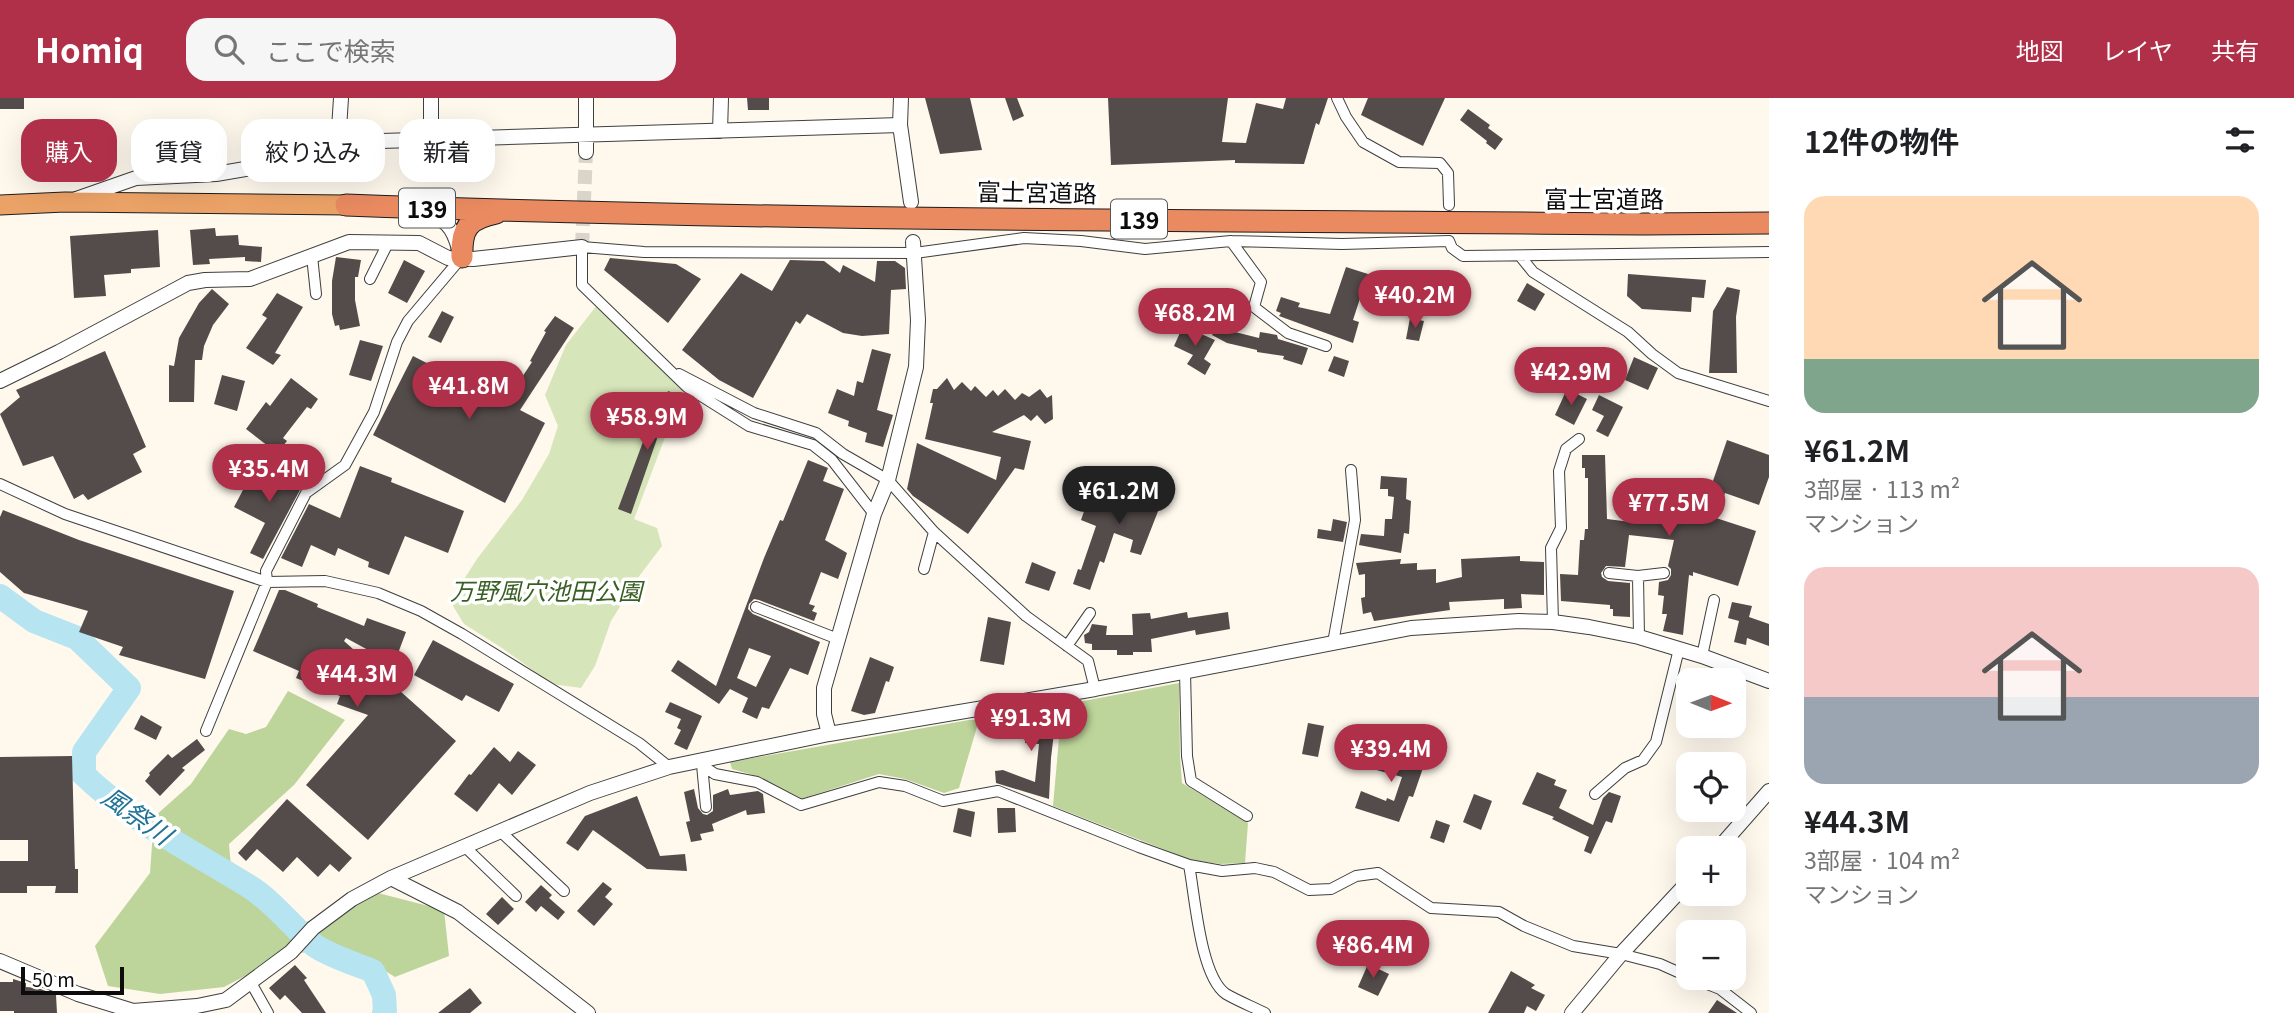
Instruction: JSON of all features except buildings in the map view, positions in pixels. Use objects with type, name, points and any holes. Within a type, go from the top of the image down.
[{"type":"highway","name":"139","points":[[0,205],[65,202],[346,205]]},
{"type":"highway","name":"富士宮道路","points":[[346,205],[508,211],[1589,224],[1769,223]]},
{"type":"highway","points":[[462,257],[463,235],[474,220],[508,211]]},
{"type":"street","points":[[340,119],[341,98]]},
{"type":"street","points":[[431,98],[431,119]]},
{"type":"street","points":[[586,98],[586,152]]},
{"type":"street","points":[[720,131],[721,98]]},
{"type":"street","points":[[901,98],[900,125],[912,202]]},
{"type":"street","points":[[1337,98],[1363,142],[1399,162],[1440,163],[1448,173],[1449,205]]},
{"type":"street","points":[[495,138],[900,125]]},
{"type":"street","points":[[65,202],[136,178],[241,169]]},
{"type":"street","points":[[346,205],[367,210],[432,216],[445,222],[454,231],[462,257]]},
{"type":"street","points":[[0,382],[188,283],[250,279],[349,242],[419,243],[448,258],[473,259],[582,247],[644,252],[914,247],[1024,238],[1081,241],[1144,249],[1231,241],[1342,244],[1449,241],[1452,248],[1463,256],[1769,252]]},
{"type":"street","points":[[1231,241],[1261,282],[1254,307],[1288,333],[1326,346]]},
{"type":"street","points":[[370,279],[388,243]]},
{"type":"street","points":[[582,247],[582,285],[687,387],[749,426],[813,445],[832,460],[874,514]]},
{"type":"street","points":[[829,734],[824,714],[824,688],[874,514],[888,480],[916,367],[918,320],[914,247]]},
{"type":"street","points":[[312,256],[316,294]]},
{"type":"street","points":[[1520,256],[1533,272],[1628,332],[1678,373],[1769,401]]},
{"type":"street","points":[[206,732],[267,582],[266,571],[306,493],[345,465],[374,412],[397,342],[408,321],[462,257]]},
{"type":"street","points":[[668,368],[754,413],[816,433],[843,454],[888,480],[934,532],[1026,616],[1088,660],[1095,689]]},
{"type":"street","points":[[1553,622],[1551,548],[1561,527],[1559,471],[1566,449],[1579,439]]},
{"type":"street","points":[[1333,643],[1355,520],[1351,470]]},
{"type":"street","points":[[0,484],[65,514],[267,582],[325,580],[378,593],[421,611],[639,743],[669,767]]},
{"type":"street","points":[[924,569],[934,532]]},
{"type":"street","points":[[1609,573],[1638,576],[1664,573]]},
{"type":"street","points":[[1638,576],[1639,637]]},
{"type":"street","points":[[1702,656],[1714,600]]},
{"type":"street","points":[[756,607],[838,639]]},
{"type":"street","points":[[1067,646],[1090,613]]},
{"type":"street","points":[[0,961],[78,994],[133,1011],[196,1009],[226,999],[291,952],[313,928],[352,900],[391,878],[590,793],[669,767],[699,763],[829,734],[1185,673],[1411,628],[1519,621],[1553,622],[1639,637],[1702,656],[1769,681]]},
{"type":"street","points":[[1595,794],[1625,768],[1643,760],[1656,742],[1679,649]]},
{"type":"street","points":[[1185,673],[1187,756],[1191,781],[1247,817]]},
{"type":"street","points":[[699,763],[706,807]]},
{"type":"street","points":[[699,763],[715,774],[757,782],[801,806],[879,782],[905,786],[943,801],[998,790],[1189,865],[1222,871],[1255,868],[1274,872],[1309,890],[1331,889],[1356,876],[1378,873],[1431,908],[1499,912],[1524,926],[1573,946],[1621,954],[1660,964],[1676,971]]},
{"type":"street","points":[[1729,836],[1769,791]]},
{"type":"street","points":[[500,831],[564,891]]},
{"type":"street","points":[[464,846],[516,897]]},
{"type":"street","points":[[1189,865],[1204,951],[1212,978],[1224,993],[1265,1013]]},
{"type":"street","points":[[391,878],[458,912],[588,1013]]},
{"type":"street","points":[[1572,1013],[1621,954],[1676,895]]},
{"type":"street","points":[[250,981],[268,1013]]},
{"type":"street","points":[[1721,990],[1751,1013]]},
{"type":"green space","name":"万野風穴池田公園","points":[[597,305],[683,390],[634,519],[657,528],[662,546],[637,579],[611,621],[595,666],[581,688],[552,684],[464,624],[450,601],[477,559],[522,500],[549,454],[558,426],[545,395],[566,345]]},
{"type":"green space","points":[[1179,683],[1182,783],[1248,823],[1245,863],[1220,864],[1191,860],[1053,806],[1062,705]]},
{"type":"green space","points":[[288,691],[345,720],[294,785],[229,844],[232,878],[292,924],[325,919],[378,893],[444,910],[449,956],[395,977],[359,955],[291,952],[224,987],[160,994],[108,986],[95,946],[150,873],[154,817],[191,784],[229,729],[246,734],[266,727]]},
{"type":"green space","points":[[979,720],[959,788],[944,793],[905,779],[879,774],[801,799],[760,777],[732,769],[730,762]]},
{"type":"waterway","name":"風祭川","points":[[0,596],[34,621],[77,638],[129,688],[84,752],[82,773],[141,821],[259,893],[314,945],[373,971],[384,995],[384,1013]]},
{"type":"tunnel","points":[[582,247],[586,152]]}]
